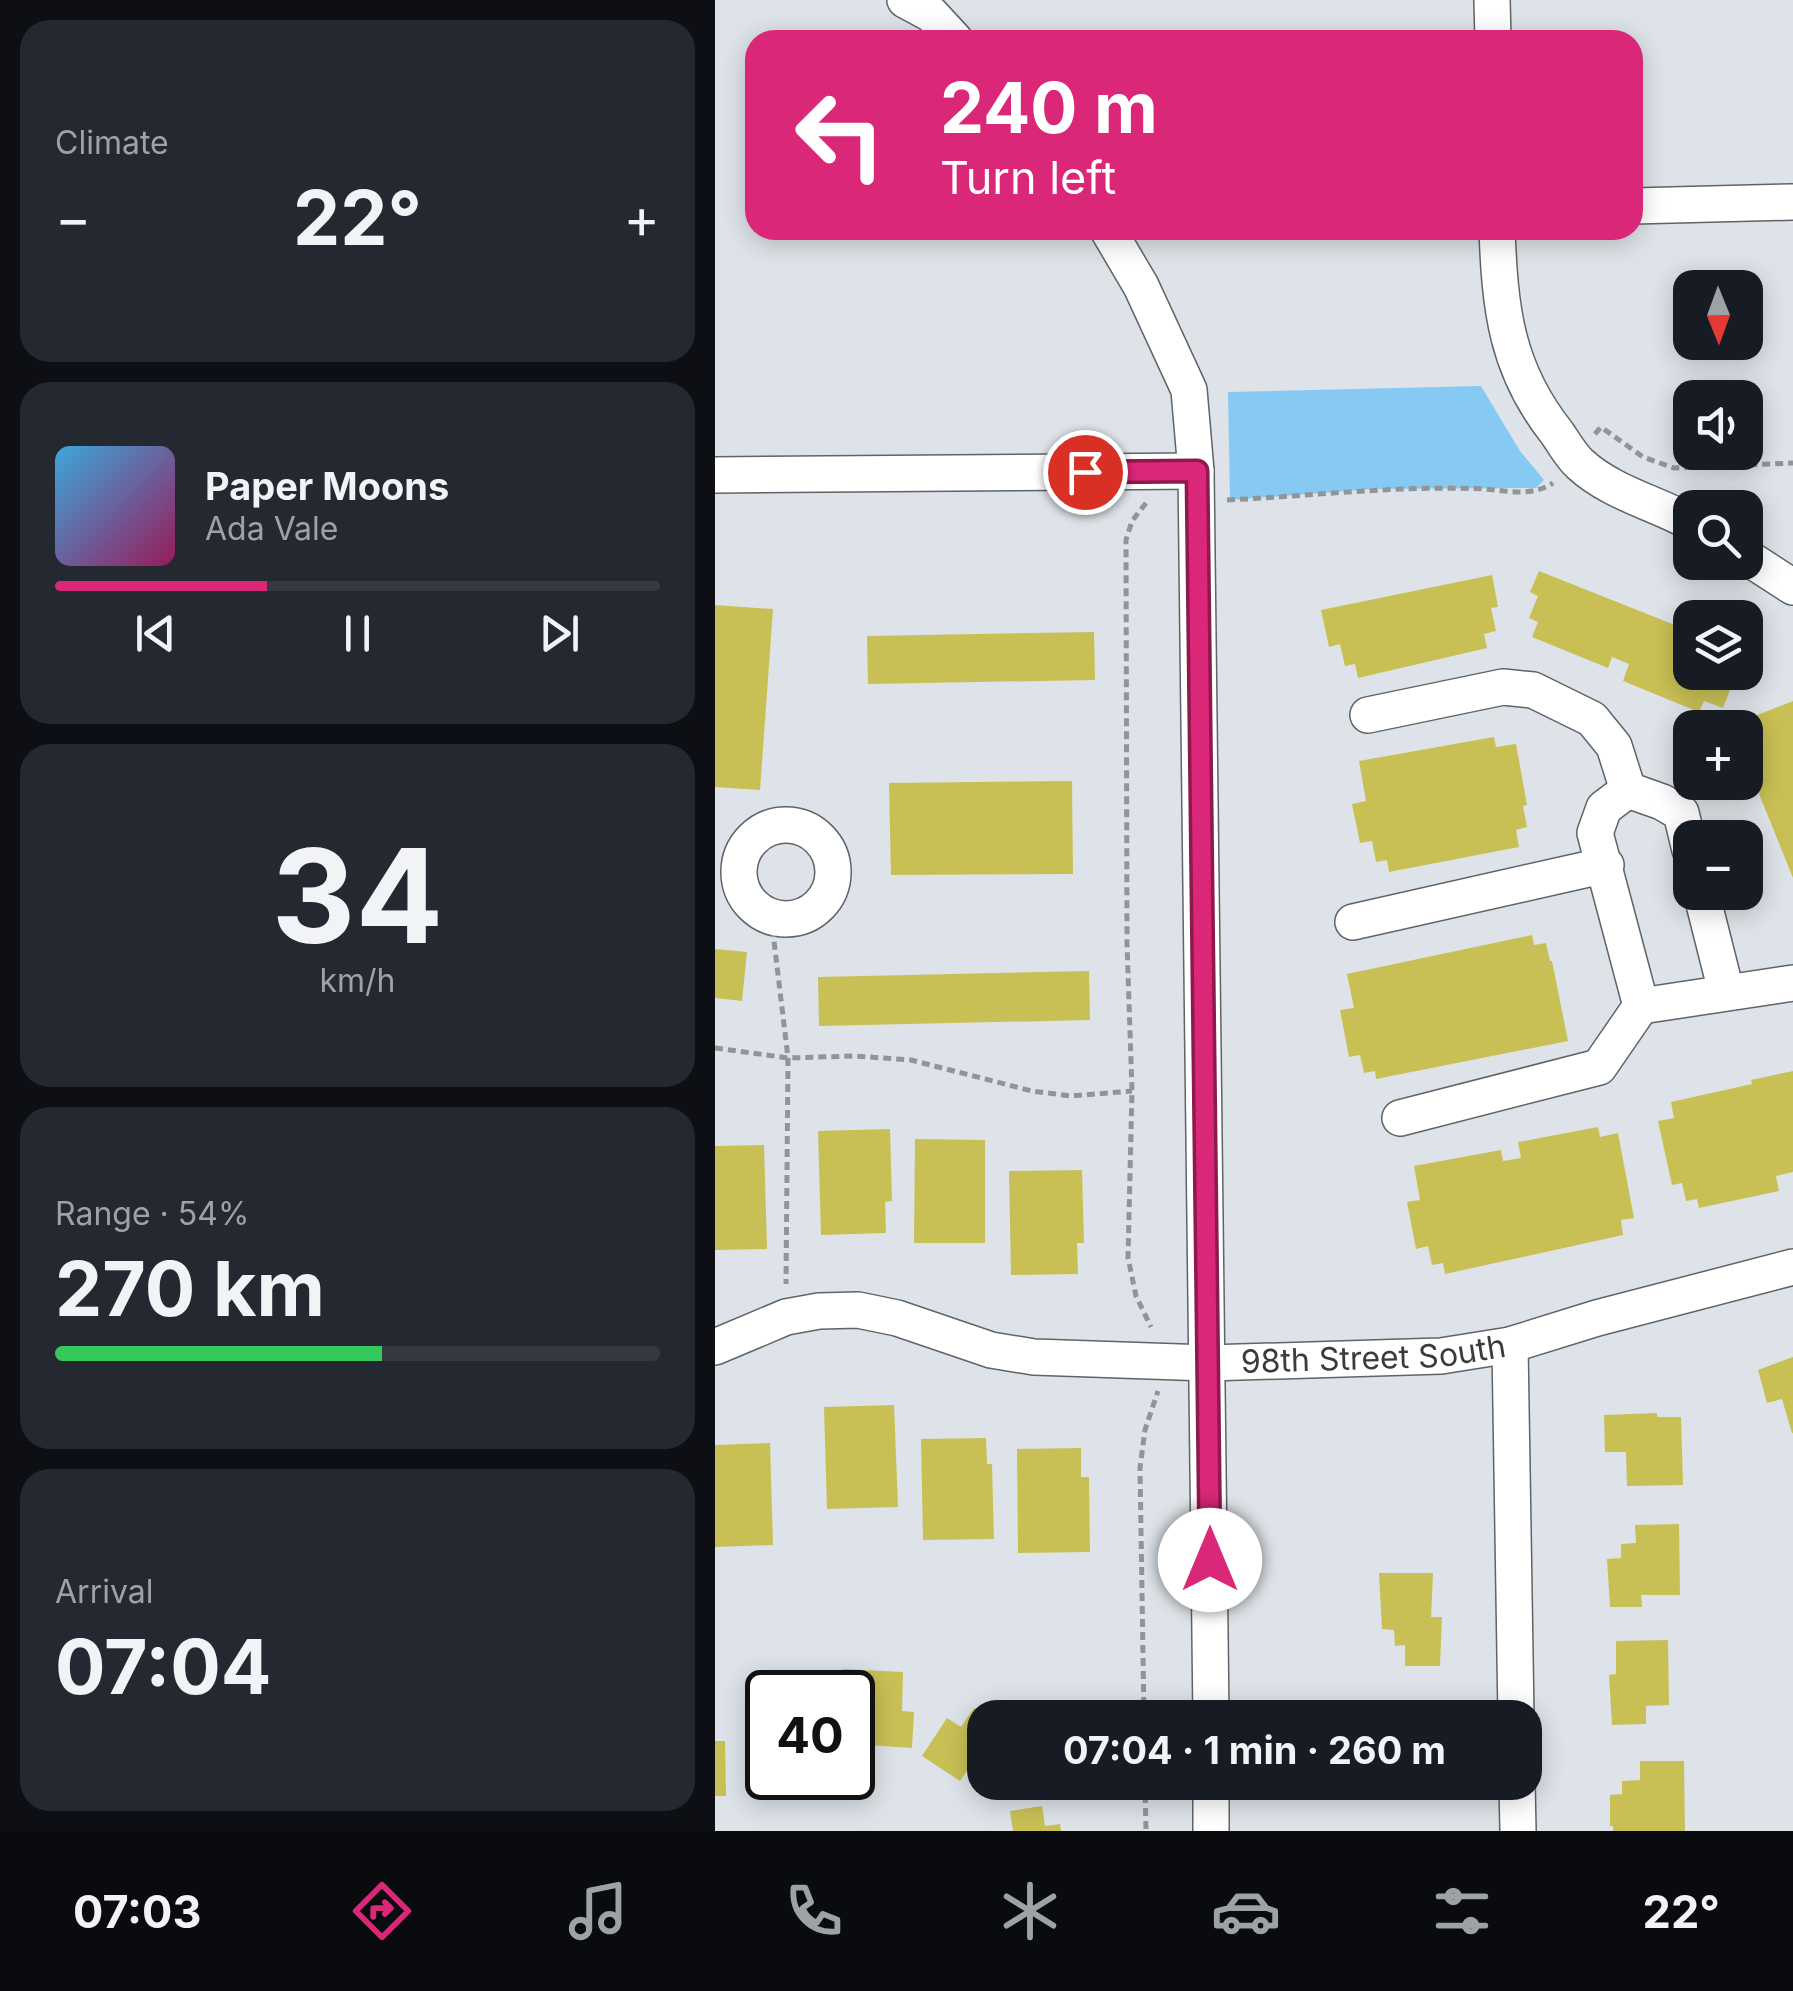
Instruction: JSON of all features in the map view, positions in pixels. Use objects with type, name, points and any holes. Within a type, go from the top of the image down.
[{"type":"street","points":[[1492,0],[1493,30]]},
{"type":"street","points":[[926,5],[947,30]]},
{"type":"street","points":[[1643,206],[1793,202]]},
{"type":"street","points":[[1114,240],[1141,286],[1189,390],[1197,486],[1211,1700]]},
{"type":"street","points":[[1498,240],[1503,319],[1518,373],[1543,416],[1580,464],[1618,488],[1673,514]]},
{"type":"street","points":[[715,475],[1197,486]]},
{"type":"street","points":[[1763,568],[1793,587]]},
{"type":"street","points":[[1368,715],[1503,688],[1533,690],[1592,718],[1614,746],[1628,790]]},
{"type":"street","points":[[1628,790],[1662,802],[1681,813],[1683,820]]},
{"type":"street","points":[[1628,790],[1604,808],[1595,833],[1641,1006]]},
{"type":"street","points":[[800,827],[816,835],[827,848],[833,862],[833,879],[818,907],[801,917],[771,916],[748,899],[727,864],[769,828],[800,827]]},
{"type":"street","points":[[1353,922],[1606,865]]},
{"type":"street","points":[[1706,910],[1726,992]]},
{"type":"street","points":[[1400,1118],[1599,1066],[1641,1006],[1793,983]]},
{"type":"street","name":"98th Street South","points":[[715,1347],[786,1317],[819,1310],[858,1310],[897,1318],[991,1350],[1079,1360],[1209,1363],[1441,1356],[1511,1345],[1597,1318],[1793,1267]]},
{"type":"street","points":[[1511,1345],[1516,1700]]},
{"type":"street","points":[[1211,1800],[1211,1831]]},
{"type":"street","points":[[1517,1800],[1518,1831]]},
{"type":"path","points":[[1251,499],[1373,489],[1537,493],[1553,483],[1601,427],[1643,457],[1674,468],[1793,463]]},
{"type":"path","points":[[1144,1700],[1140,1468],[1145,1430],[1158,1398],[1160,1360],[1154,1333],[1136,1296],[1129,1258],[1132,1091],[1127,943],[1127,540],[1131,521],[1146,503],[1197,486]]},
{"type":"path","points":[[771,916],[788,1058],[786,1317]]},
{"type":"path","points":[[715,1048],[788,1058],[855,1056],[911,1060],[1033,1091],[1071,1096],[1132,1091]]},
{"type":"path","points":[[1145,1800],[1146,1831]]},
{"type":"shaded area","points":[[1481,386],[1520,451],[1544,480],[1536,488],[1373,489],[1230,500],[1228,392]]},
{"type":"building","points":[[1539,571],[1673,624],[1673,690],[1730,690],[1723,708],[1704,701],[1700,710],[1694,710],[1623,681],[1629,664],[1612,657],[1608,668],[1532,637],[1538,622],[1529,618],[1538,596],[1530,592]]},
{"type":"building","points":[[1492,575],[1498,607],[1491,608],[1496,631],[1484,634],[1487,648],[1358,678],[1355,664],[1345,666],[1340,644],[1329,647],[1321,610]]},
{"type":"building","points":[[715,605],[773,609],[760,790],[715,787]]},
{"type":"building","points":[[1094,632],[1095,680],[868,684],[867,636]]},
{"type":"building","points":[[1793,701],[1793,878],[1762,800],[1763,713]]},
{"type":"building","points":[[1494,737],[1496,747],[1516,744],[1527,805],[1523,806],[1527,827],[1516,830],[1519,847],[1389,872],[1387,860],[1376,862],[1372,841],[1360,843],[1352,804],[1366,801],[1359,761]]},
{"type":"building","points":[[1072,781],[1073,874],[891,875],[889,783]]},
{"type":"building","points":[[1532,935],[1534,945],[1546,943],[1568,1041],[1376,1079],[1375,1071],[1364,1073],[1360,1055],[1349,1057],[1340,1010],[1354,1008],[1347,974]]},
{"type":"building","points":[[715,949],[747,952],[742,1001],[715,998]]},
{"type":"building","points":[[1089,971],[1090,1020],[819,1026],[818,977]]},
{"type":"building","points":[[1793,1071],[1793,1172],[1776,1176],[1779,1191],[1699,1208],[1697,1199],[1686,1201],[1682,1183],[1672,1185],[1658,1121],[1674,1118],[1671,1102]]},
{"type":"building","points":[[1598,1127],[1600,1137],[1618,1133],[1634,1218],[1621,1220],[1623,1235],[1445,1274],[1443,1263],[1432,1265],[1428,1246],[1416,1249],[1407,1202],[1420,1200],[1414,1166],[1501,1150],[1503,1161],[1521,1158],[1518,1142]]},
{"type":"building","points":[[890,1129],[892,1201],[885,1202],[886,1233],[821,1235],[818,1131]]},
{"type":"building","points":[[915,1139],[985,1140],[985,1243],[914,1243]]},
{"type":"building","points":[[764,1145],[767,1249],[715,1250],[715,1146]]},
{"type":"building","points":[[1082,1170],[1084,1243],[1077,1243],[1078,1274],[1011,1275],[1009,1171]]},
{"type":"building","points":[[1793,1357],[1792,1433],[1782,1399],[1767,1403],[1758,1370]]},
{"type":"building","points":[[894,1405],[898,1507],[827,1509],[824,1407]]},
{"type":"building","points":[[1657,1413],[1657,1417],[1681,1417],[1683,1485],[1627,1486],[1626,1452],[1605,1452],[1604,1415]]},
{"type":"building","points":[[986,1438],[987,1464],[992,1464],[994,1539],[923,1540],[921,1439]]},
{"type":"building","points":[[770,1443],[773,1545],[715,1547],[715,1445]]},
{"type":"building","points":[[1081,1448],[1081,1477],[1089,1477],[1090,1552],[1018,1553],[1017,1449]]},
{"type":"building","points":[[1679,1524],[1680,1595],[1641,1595],[1642,1607],[1610,1607],[1607,1559],[1621,1558],[1621,1544],[1636,1543],[1635,1525]]},
{"type":"building","points":[[1379,1573],[1433,1573],[1431,1617],[1442,1617],[1440,1666],[1405,1666],[1405,1645],[1395,1646],[1394,1630],[1382,1629]]},
{"type":"building","points":[[1668,1640],[1669,1705],[1646,1706],[1646,1724],[1612,1725],[1609,1675],[1616,1674],[1616,1641]]},
{"type":"building","points":[[875,1671],[903,1672],[902,1711],[914,1712],[912,1748],[875,1746]]},
{"type":"building","points":[[947,1718],[961,1727],[967,1718],[967,1770],[960,1781],[922,1756]]},
{"type":"building","points":[[715,1741],[725,1741],[726,1796],[715,1796]]},
{"type":"building","points":[[1640,1761],[1684,1761],[1685,1831],[1613,1831],[1610,1795],[1622,1794],[1622,1781],[1640,1780]]},
{"type":"building","points":[[1042,1806],[1045,1826],[1060,1824],[1061,1831],[1013,1831],[1010,1811]]},
{"type":"route","points":[[1085,472],[1197,471],[1210,1560]]}]
